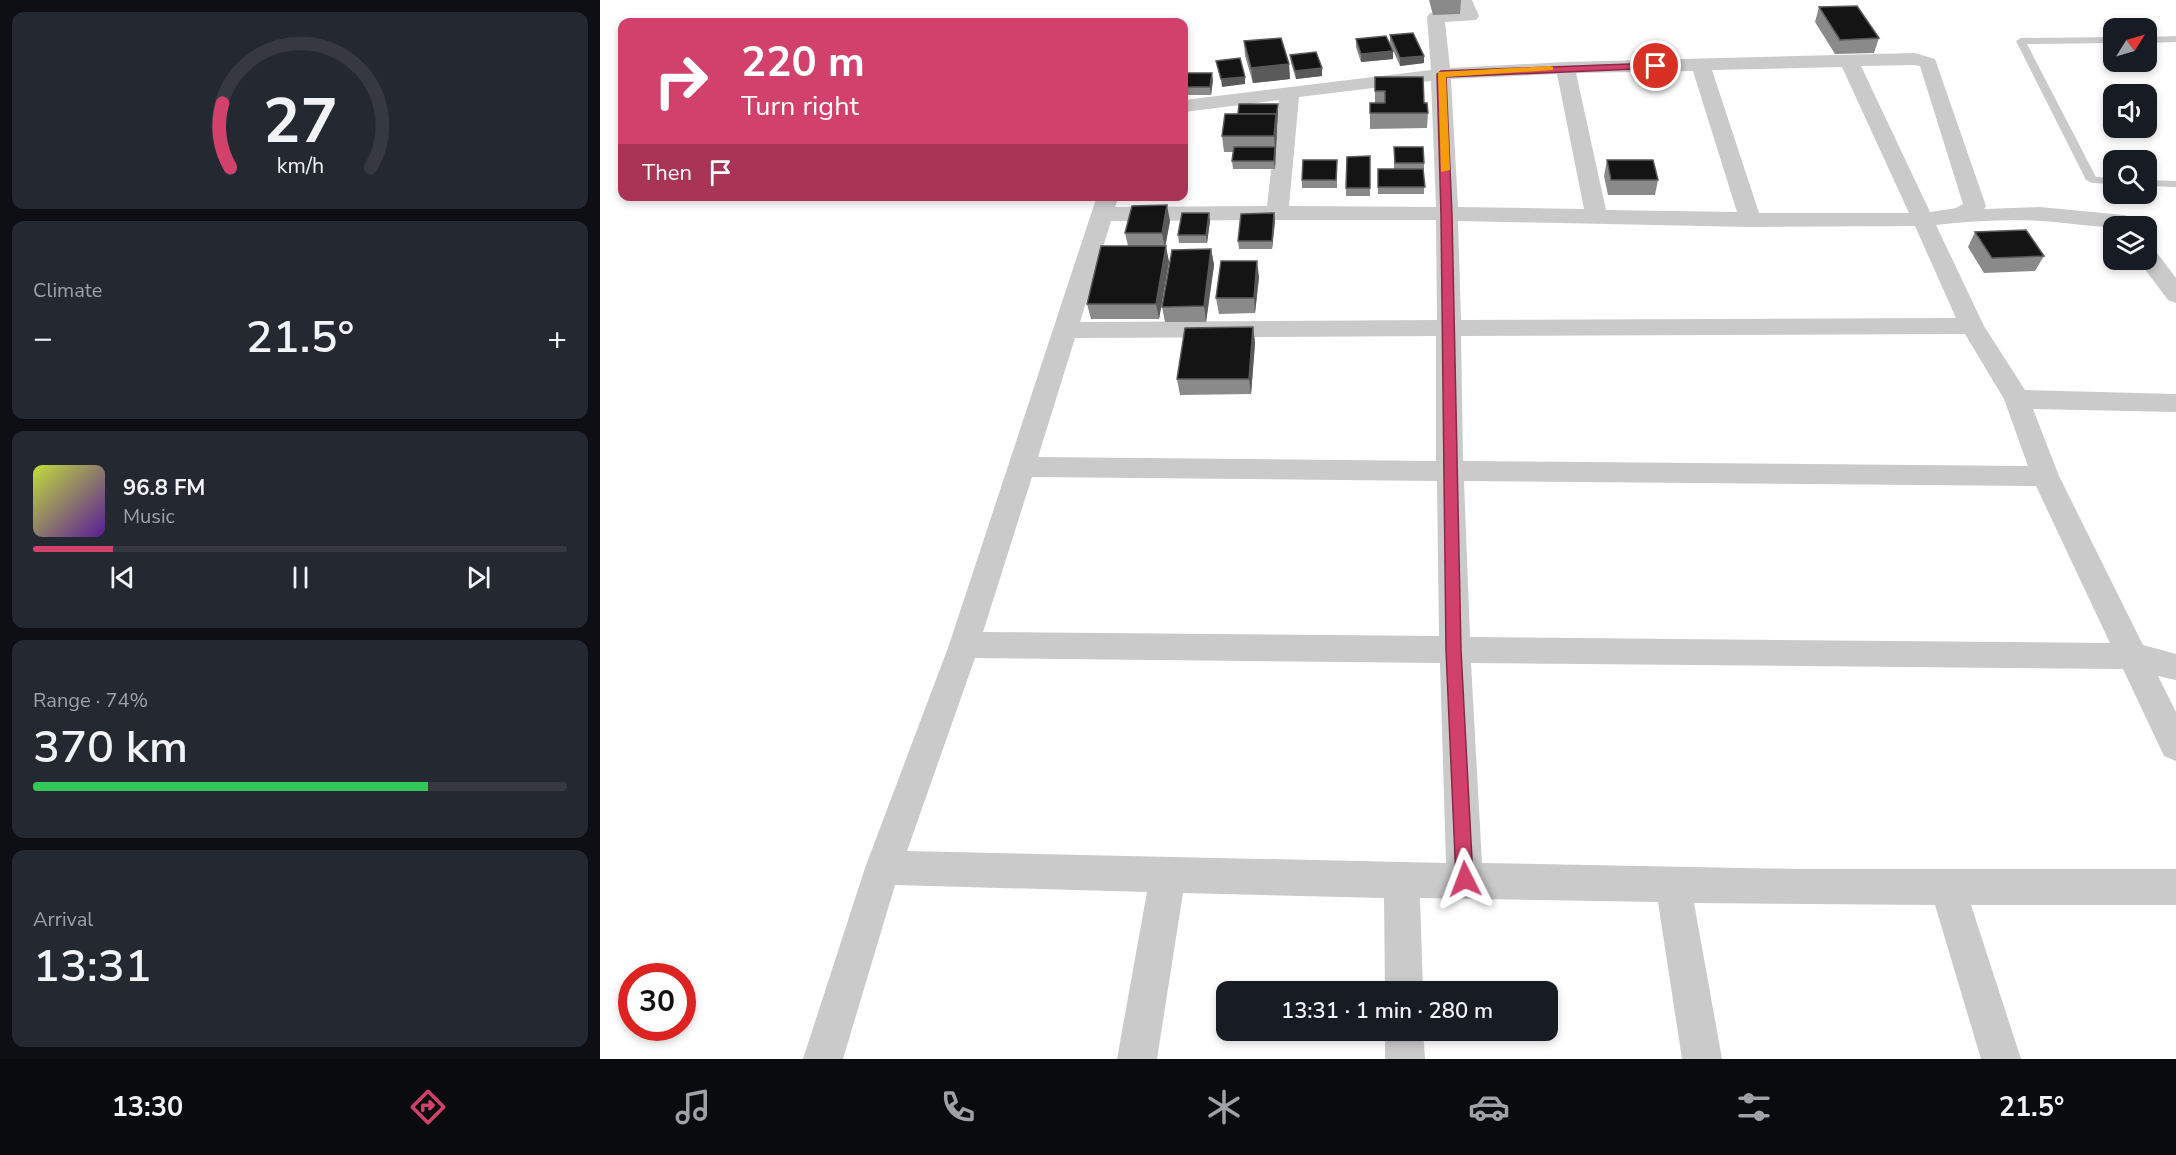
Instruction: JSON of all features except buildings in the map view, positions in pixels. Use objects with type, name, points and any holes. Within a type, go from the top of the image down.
[{"type":"street","points":[[1463,0],[1470,16],[1436,17],[1441,74],[1447,215],[1453,650],[1465,879]]},
{"type":"street","points":[[1188,106],[1441,74],[1565,68],[1915,59],[1928,63],[1975,206],[1970,211],[1957,216]]},
{"type":"street","points":[[1849,62],[1924,219],[1972,327],[2017,399],[2045,476],[2176,746]]},
{"type":"street","points":[[1701,65],[1750,220]]},
{"type":"street","points":[[1565,68],[1596,216]]},
{"type":"street","points":[[1277,212],[1290,93]]},
{"type":"street","points":[[823,1059],[883,868],[964,645],[1020,467],[1067,330],[1105,205],[1277,212],[1750,220],[1924,219],[2040,214],[2103,220]]},
{"type":"street","points":[[2168,273],[2176,295]]},
{"type":"street","points":[[1067,330],[1972,327]]},
{"type":"street","points":[[2017,399],[2176,403]]},
{"type":"street","points":[[1020,467],[2045,476]]},
{"type":"street","points":[[964,645],[2132,656],[2176,667]]},
{"type":"street","points":[[883,868],[1402,881],[1465,879],[1673,885],[1948,888],[2176,887]]},
{"type":"street","points":[[1137,1059],[1168,875]]},
{"type":"street","points":[[1402,881],[1404,981]]},
{"type":"street","points":[[1673,885],[1702,1059]]},
{"type":"street","points":[[1948,888],[2001,1059]]},
{"type":"street","points":[[1404,1041],[1405,1059]]},
{"type":"lane","points":[[2157,40],[2176,39]]},
{"type":"lane","points":[[2103,40],[2021,41],[2092,180],[2103,180]]},
{"type":"lane","points":[[2157,183],[2176,184]]},
{"type":"slow traffic","points":[[1445,170],[1441,74],[1550,69]]},
{"type":"route","points":[[1465,879],[1453,650],[1447,215],[1441,74],[1656,66]]}]
